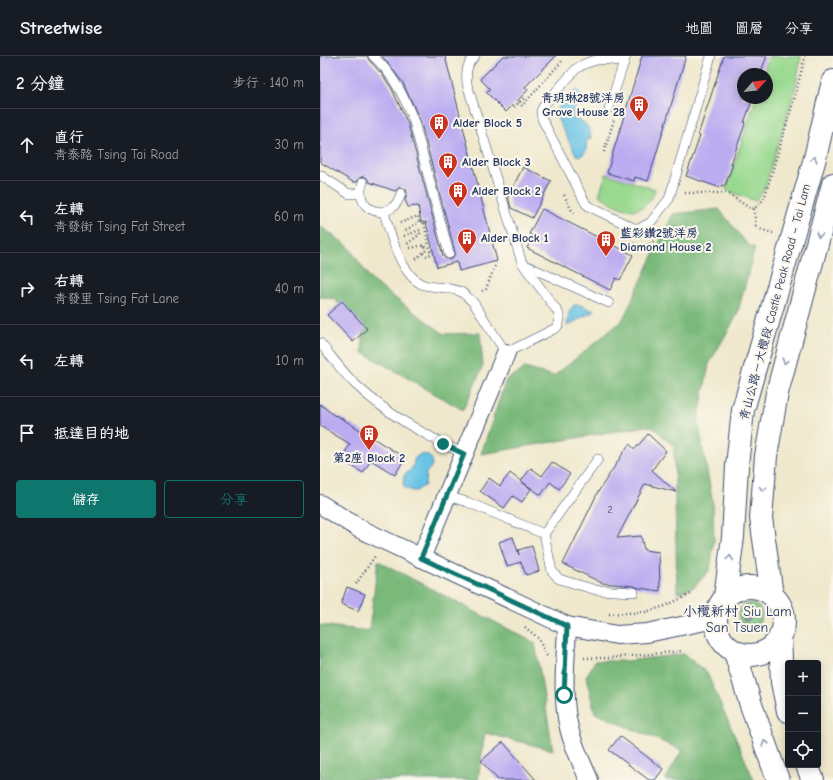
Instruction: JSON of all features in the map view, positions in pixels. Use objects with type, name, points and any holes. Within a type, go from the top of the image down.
[{"type":"main road","name":"青山公路－大欖段 Castle Peak Road – Tai Lam","points":[[725,597],[733,537],[737,466],[743,410],[815,158],[833,81]]},
{"type":"main road","name":"青山公路－大欖段 Castle Peak Road – Tai Lam","points":[[772,595],[761,518],[766,456],[777,393],[833,184]]},
{"type":"main road","points":[[743,587],[763,589],[772,595],[778,601],[783,614],[783,627],[780,636],[774,644],[766,651],[746,655],[735,652],[727,646],[720,638],[715,619],[718,607],[725,597],[733,591],[743,587]]},
{"type":"main road","points":[[780,636],[782,682],[785,696]]},
{"type":"main road","points":[[735,652],[750,702],[778,780]]},
{"type":"main road","points":[[808,768],[813,780]]},
{"type":"street","points":[[421,558],[506,353]]},
{"type":"street","points":[[320,504],[360,529],[567,626],[617,635],[647,633],[715,619]]},
{"type":"street","points":[[567,626],[564,695],[569,728],[578,756],[589,780]]},
{"type":"lane","points":[[373,56],[398,87],[408,104],[449,254]]},
{"type":"lane","points":[[384,212],[388,228],[404,267],[411,276],[423,284],[461,292],[473,302],[506,353],[556,328],[559,325],[560,320],[558,312],[554,305],[522,263],[467,84],[466,70],[470,60],[475,56]]},
{"type":"lane","points":[[609,108],[625,60],[600,59],[582,65],[576,69],[541,111],[542,118],[586,204],[634,228],[640,228],[650,223],[669,199],[711,56]]},
{"type":"lane","points":[[320,175],[349,194],[361,193]]},
{"type":"lane","points":[[363,182],[361,193],[362,200],[366,205],[377,212],[390,210],[396,205],[401,193]]},
{"type":"lane","points":[[522,263],[609,303]]},
{"type":"lane","points":[[320,343],[356,384],[389,412],[432,439],[464,454]]},
{"type":"lane","points":[[598,459],[544,534],[552,571],[559,578],[596,590],[634,592]]},
{"type":"lane","points":[[447,496],[544,534]]},
{"type":"path","points":[[519,102],[522,106],[568,56]]},
{"type":"path","points":[[754,209],[764,199],[795,96],[805,56]]},
{"type":"path","points":[[514,107],[524,98]]},
{"type":"path","points":[[562,191],[572,211],[576,214]]},
{"type":"path","points":[[680,198],[684,193],[727,193],[748,207],[754,209]]},
{"type":"path","points":[[754,209],[756,228],[773,233]]},
{"type":"path","points":[[423,253],[427,256],[431,254],[424,223]]},
{"type":"path","points":[[625,240],[638,246],[645,246],[655,241],[662,227]]},
{"type":"path","points":[[486,290],[496,263]]},
{"type":"path","points":[[356,584],[377,554]]},
{"type":"path","points":[[583,658],[608,658],[683,651]]},
{"type":"green space","points":[[769,56],[801,56],[795,90],[764,190],[755,201],[726,190],[754,104],[773,104],[773,68],[765,68]]},
{"type":"green space","points":[[606,174],[655,189],[653,195],[647,204],[642,207],[631,210],[620,207],[599,195]]},
{"type":"green space","points":[[719,209],[748,245],[755,248],[737,315],[709,364],[698,421],[713,504],[714,542],[710,570],[694,587],[677,593],[674,446],[655,429],[647,426],[481,454],[506,380],[524,368],[554,376],[622,321],[673,214]]},
{"type":"green space","points":[[320,226],[348,246],[372,281],[444,334],[480,333],[483,366],[463,410],[362,352],[364,327],[334,299],[320,297]]},
{"type":"green space","points":[[378,561],[535,643],[553,750],[485,733],[478,780],[320,780],[320,625],[369,631]]},
{"type":"green space","points":[[750,603],[759,606],[762,615],[759,624],[750,627],[741,624],[738,615],[741,606]]},
{"type":"green space","points":[[684,654],[707,673],[754,780],[665,780],[682,750],[595,713],[586,677],[595,661],[627,661]]},
{"type":"water","points":[[577,89],[583,98],[573,112],[573,119],[581,121],[588,127],[591,138],[587,140],[585,153],[580,156],[576,155],[556,116],[558,108],[564,100]]},
{"type":"water","points":[[574,305],[580,305],[594,311],[567,326],[569,312]]},
{"type":"water","points":[[421,454],[427,455],[432,459],[432,466],[426,473],[425,485],[416,491],[412,491],[405,488],[403,484],[404,475],[412,468],[414,459]]},
{"type":"building","points":[[320,56],[367,56],[392,89],[408,124],[443,256],[450,260],[453,258],[455,252],[420,120],[403,83],[382,56],[445,56],[497,261],[459,271],[457,262],[437,267],[426,222],[421,222],[418,206],[408,207],[405,200],[407,193],[406,189],[400,187],[395,191],[369,182],[364,176],[359,178],[357,182],[353,182],[320,162]]},
{"type":"building","points":[[503,56],[556,56],[525,87],[528,90],[506,112],[486,92],[490,89],[480,79]]},
{"type":"building","points":[[642,56],[686,56],[648,181],[635,177],[634,181],[607,173]]},
{"type":"building","points":[[724,56],[767,56],[762,68],[737,68],[737,104],[751,104],[731,164],[733,164],[725,186],[722,185],[721,188],[686,176],[700,136],[698,135]]},
{"type":"building","points":[[523,167],[551,181],[532,218],[511,208],[508,197]]},
{"type":"building","points":[[542,209],[633,255],[620,280],[616,278],[610,290],[527,248],[533,236],[529,234]]},
{"type":"building","points":[[342,301],[367,329],[353,342],[327,315]]},
{"type":"building","name":"第2座 Block 2","points":[[320,404],[335,416],[336,415],[405,458],[395,475],[371,460],[363,473],[341,459],[350,444],[320,426]]},
{"type":"building","points":[[648,434],[666,451],[652,470],[676,492],[645,484],[617,538],[641,536],[644,550],[659,552],[660,591],[634,586],[602,583],[563,564],[598,492],[629,444],[635,449]]},
{"type":"building","points":[[552,462],[570,474],[559,489],[550,482],[541,495],[521,481],[531,468],[542,476]]},
{"type":"building","points":[[510,473],[531,489],[522,502],[513,496],[504,508],[480,491],[489,478],[500,486]]},
{"type":"building","points":[[513,537],[519,555],[518,550],[532,546],[539,571],[526,575],[521,562],[507,566],[499,542]]},
{"type":"building","points":[[347,587],[365,594],[358,611],[341,604]]},
{"type":"building","points":[[620,736],[663,769],[655,780],[649,780],[609,750]]},
{"type":"building","points":[[503,742],[536,780],[498,780],[481,761]]},
{"type":"place","name":"青玥琳28號洋房 Grove House 28","points":[[639,122]]},
{"type":"place","name":"Alder Block 5","points":[[439,140]]},
{"type":"place","name":"Alder Block 3","points":[[448,179]]},
{"type":"place","name":"Alder Block 2","points":[[458,208]]},
{"type":"place","name":"Alder Block 1","points":[[467,255]]},
{"type":"place","name":"藍彩鑽2號洋房 Diamond House 2","points":[[606,257]]},
{"type":"place","name":"第2座 Block 2","points":[[369,451]]},
{"type":"district","name":"小欖新村 Siu Lam San Tsuen","points":[[737,620]]},
{"type":"route","points":[[443,444],[464,454],[421,558],[567,626],[564,695]]}]
